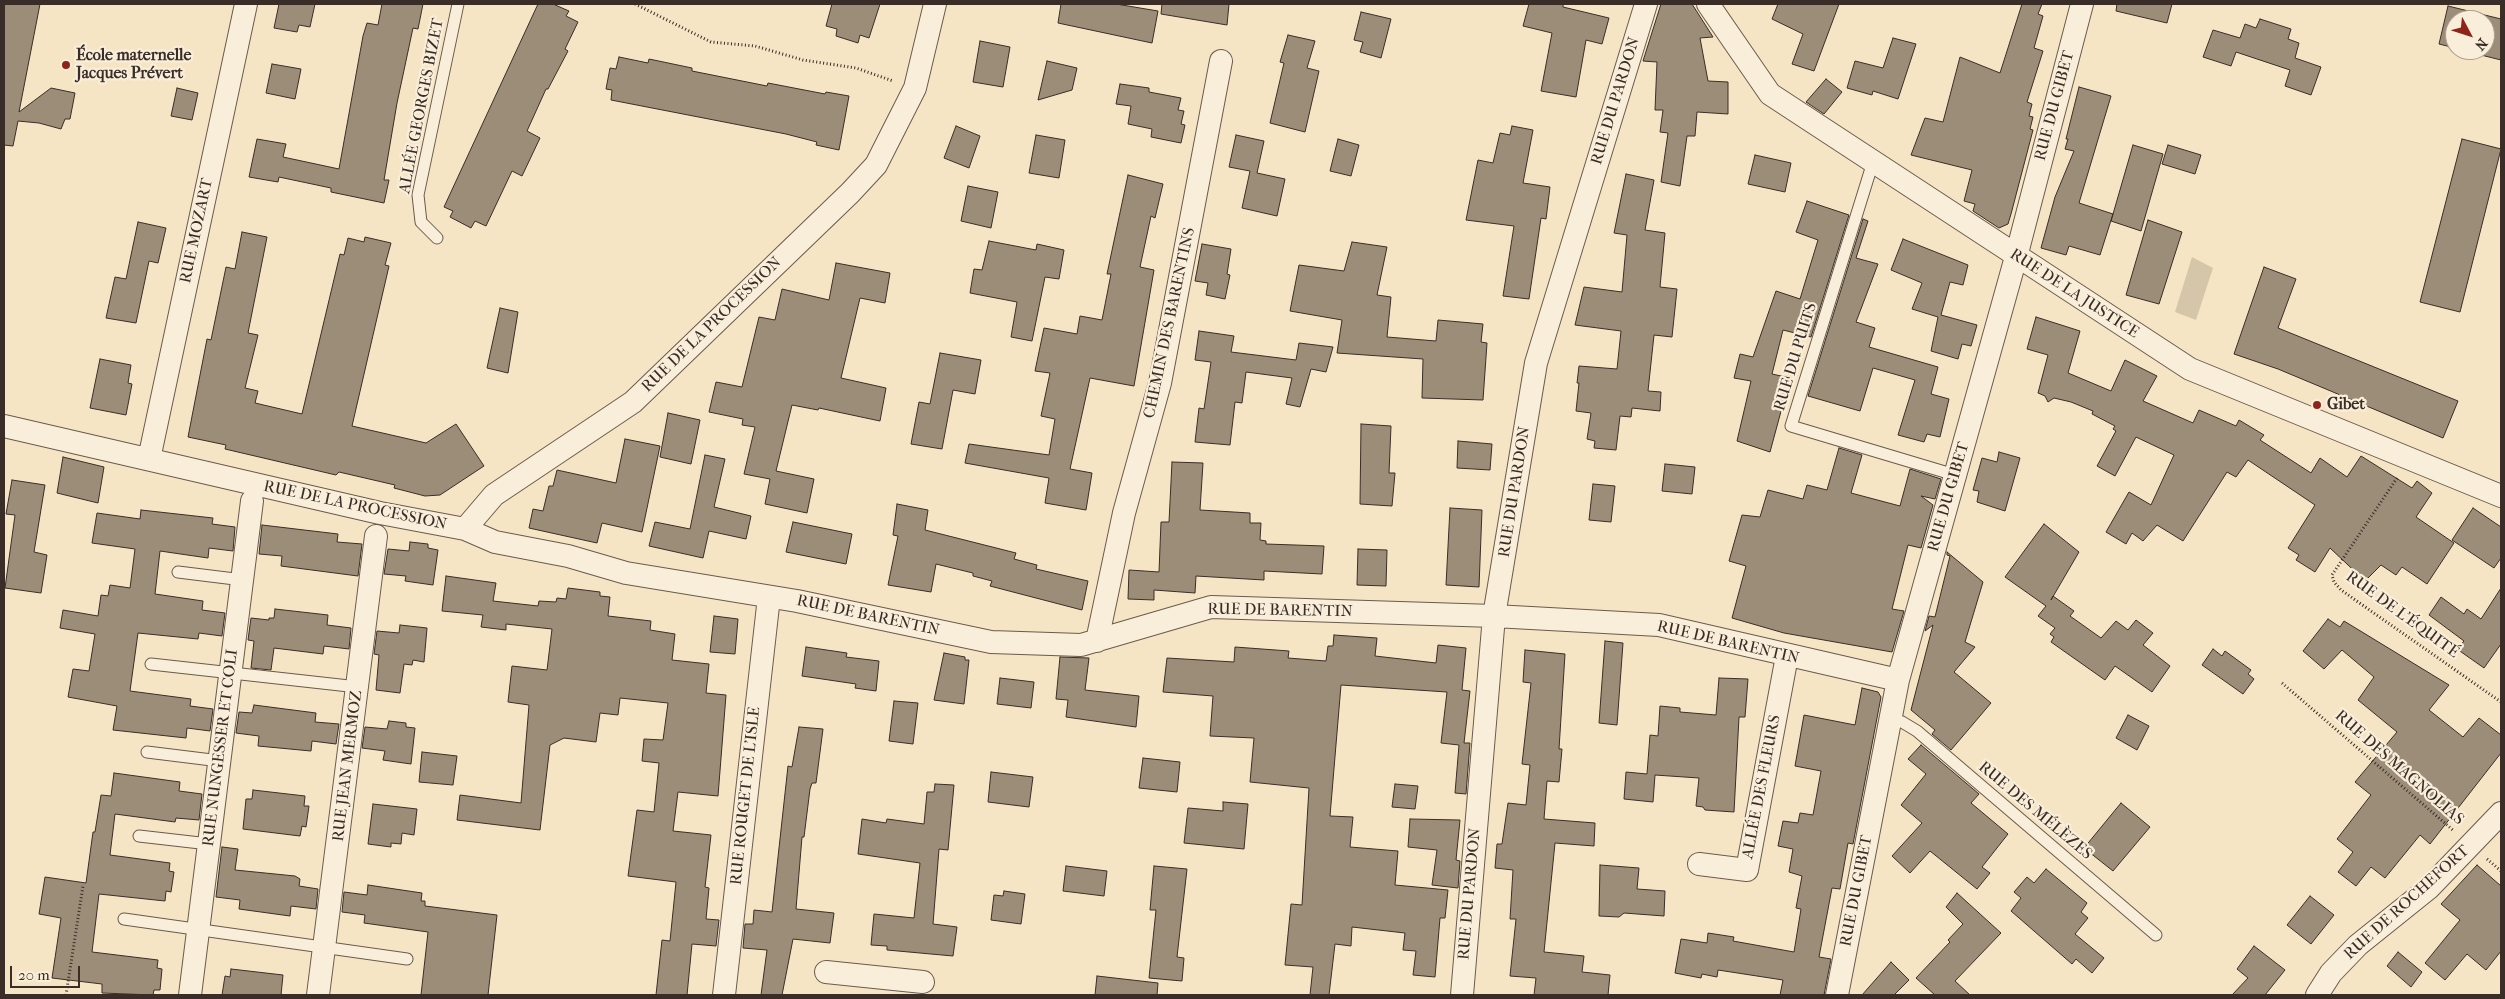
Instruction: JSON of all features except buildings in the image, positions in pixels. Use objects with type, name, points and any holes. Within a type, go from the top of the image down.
[{"type":"street","name":"RUE MOZART","points":[[149,459],[246,4]]},
{"type":"street","name":"RUE DE LA PROCESSION","points":[[4,426],[149,459],[254,492],[380,513],[465,530],[494,495],[633,402],[850,193],[876,165],[915,88],[935,4]]},
{"type":"street","name":"RUE DU PARDON","points":[[1462,995],[1494,616],[1536,363],[1646,4]]},
{"type":"street","name":"RUE DE LA JUSTICE","points":[[1708,4],[1770,94],[2016,257],[2190,369],[2501,496]]},
{"type":"street","name":"RUE DU GIBET","points":[[1837,995],[1898,680],[2016,257],[2082,4]]},
{"type":"street","name":"CHEMIN DES BARENTINS","points":[[1097,641],[1124,513],[1160,383],[1221,61]]},
{"type":"street","name":"RUE NUNGESSER ET COLI","points":[[190,995],[254,492]]},
{"type":"street","name":"RUE DE BARENTIN","points":[[465,530],[496,542],[568,556],[626,573],[769,597],[991,642],[1081,646],[1211,607],[1494,616],[1659,625],[1787,656],[1898,680]]},
{"type":"street","name":"RUE JEAN MERMOZ","points":[[318,995],[376,536]]},
{"type":"street","name":"RUE ROUGET DE L'ISLE","points":[[724,995],[769,597]]},
{"type":"street","name":"ALLÉE DES FLEURS","points":[[1699,864],[1747,870],[1787,656]]},
{"type":"street","name":"RUE DE ROCHEFORT","points":[[2317,995],[2331,973],[2358,945],[2429,888],[2501,813]]},
{"type":"street","points":[[826,972],[872,986],[923,982]]},
{"type":"lane","name":"ALLÉE GEORGES BIZET","points":[[437,238],[420,222],[418,195],[458,4]]},
{"type":"lane","name":"RUE DU PUITS","points":[[1873,162],[1791,426],[1955,475]]},
{"type":"lane","points":[[178,572],[243,580]]},
{"type":"lane","points":[[150,664],[358,687]]},
{"type":"lane","name":"RUE DES MÉLÈZES","points":[[1890,720],[1902,722],[1917,731],[2156,935]]},
{"type":"lane","points":[[147,752],[220,761]]},
{"type":"lane","points":[[139,836],[209,844]]},
{"type":"lane","points":[[124,920],[407,959]]},
{"type":"path","points":[[635,4],[711,42],[755,46],[803,60],[856,68],[915,88]]},
{"type":"path","name":"RUE DE L'ÉQUITÉ","points":[[2410,459],[2332,575],[2334,582],[2341,590],[2501,702]]},
{"type":"path","name":"RUE DES MAGNOLIAS","points":[[2282,683],[2501,871]]},
{"type":"path","points":[[66,995],[83,886]]},
{"type":"shaded area","points":[[2192,257],[2213,268],[2196,320],[2175,312]]},
{"type":"place","name":"École maternelle Jacques Prévert","points":[[66,65]]},
{"type":"place","name":"Gibet","points":[[2317,405]]}]
